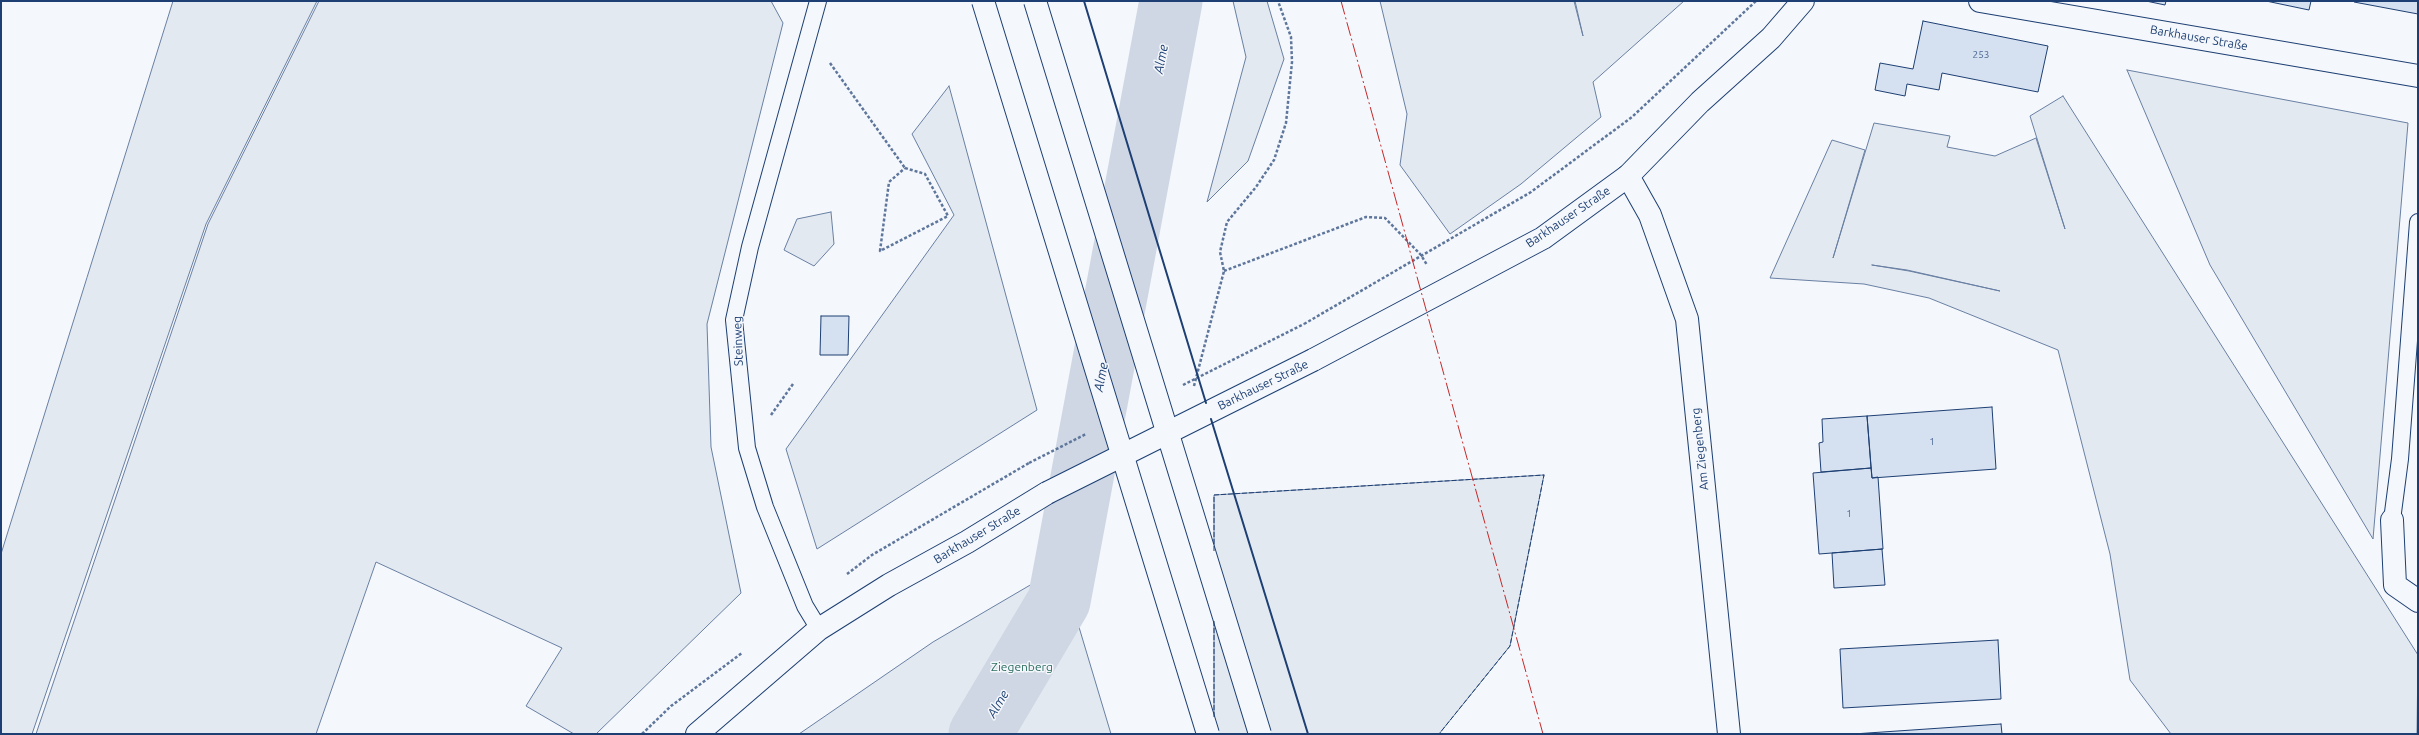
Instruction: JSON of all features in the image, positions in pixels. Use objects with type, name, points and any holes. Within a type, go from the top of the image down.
[{"type":"main road","points":[[983,1],[1208,734]]},
{"type":"main road","points":[[1035,1],[1260,734]]},
{"type":"main road","name":"Barkhauser Straße","points":[[697,734],[819,629],[889,585],[967,542],[1047,492],[1313,360],[1543,238],[1628,176],[1700,102],[1771,38],[1803,1]]},
{"type":"main road","name":"Barkhauser Straße","points":[[1980,1],[2418,76]]},
{"type":"main road","name":"Am Ziegenberg","points":[[1628,176],[1650,215],[1687,319],[1729,734]]},
{"type":"main road","points":[[2392,520],[2394,585],[2418,601]]},
{"type":"lane","name":"Steinweg","points":[[818,1],[750,246],[734,320],[747,448],[765,507],[805,606],[819,629]]},
{"type":"lane","points":[[2392,520],[2400,459],[2418,222]]},
{"type":"path","points":[[1278,1],[1291,37],[1292,49],[1291,83],[1286,123],[1274,160],[1256,187],[1227,222],[1220,252],[1224,271],[1366,217],[1385,218],[1415,249]]},
{"type":"path","points":[[1304,324],[1531,192],[1632,117],[1756,1]]},
{"type":"path","points":[[806,44],[820,50],[905,168],[924,174],[948,216],[880,251],[890,182],[905,168]]},
{"type":"path","points":[[841,578],[872,555],[1029,463]]},
{"type":"path","points":[[642,734],[671,706],[748,649]]},
{"type":"green space","points":[[173,1],[317,1],[206,224],[32,734],[1,734],[1,554]]},
{"type":"green space","points":[[319,1],[771,1],[783,23],[707,324],[711,447],[741,593],[596,734],[574,734],[526,706],[562,648],[376,562],[316,734],[36,734],[208,224]]},
{"type":"green space","points":[[1233,1],[1267,1],[1284,59],[1248,161],[1207,202],[1246,57]]},
{"type":"green space","points":[[1380,1],[1574,1],[1583,36],[1575,1],[1684,1],[1593,82],[1601,117],[1521,184],[1450,234],[1400,165],[1407,114]]},
{"type":"green space","points":[[2127,70],[2408,123],[2373,539],[2210,265]]},
{"type":"green space","points":[[949,86],[1037,410],[817,549],[786,449],[954,215],[912,134]]},
{"type":"green space","points":[[2063,96],[2418,655],[2417,734],[2171,734],[2130,680],[2110,554],[2058,350],[1929,298],[1864,284],[1770,278],[1832,140],[1865,150],[1833,258],[1874,123],[1950,136],[1947,147],[1995,156],[2036,138],[2065,229],[2030,116]],"holes":[[[1872,265],[1907,270],[2000,291],[1909,271]]]},
{"type":"green space","points":[[831,212],[834,244],[814,266],[784,250],[797,219]]},
{"type":"green space","points":[[1544,475],[1510,646],[1439,734],[1214,734],[1214,495]]},
{"type":"green space","name":"Ziegenberg","points":[[1061,567],[1111,734],[799,734],[933,642]]},
{"type":"building","points":[[2146,1],[2166,1],[2165,5]]},
{"type":"building","points":[[2266,1],[2311,1],[2309,10]]},
{"type":"building","points":[[2354,1],[2418,1],[2418,14],[2354,2]]},
{"type":"building","points":[[1923,21],[2048,46],[2038,92],[1942,73],[1939,90],[1907,84],[1905,96],[1875,90],[1880,63],[1913,69]]},
{"type":"building","points":[[821,316],[849,316],[848,355],[820,355]]},
{"type":"building","points":[[1992,407],[1996,469],[1872,478],[1867,416]]},
{"type":"building","points":[[1867,416],[1871,468],[1821,472],[1819,443],[1823,442],[1822,419]]},
{"type":"building","points":[[1871,468],[1872,478],[1878,477],[1883,549],[1819,554],[1813,473]]},
{"type":"building","points":[[1882,549],[1885,585],[1834,588],[1832,553]]},
{"type":"building","points":[[1998,640],[2001,699],[1843,708],[1840,649]]},
{"type":"building","points":[[2001,724],[2002,734],[1853,734]]},
{"type":"waterway","name":"Alme","points":[[980,734],[1059,601],[1171,1]]},
{"type":"fence","points":[[1214,551],[1214,495],[1544,475],[1510,646],[1439,734]]},
{"type":"fence","points":[[1214,621],[1214,719]]},
{"type":"wall","points":[[1084,1],[1206,403]]},
{"type":"wall","points":[[1211,419],[1308,734]]},
{"type":"power","points":[[1341,1],[1543,734]]}]
